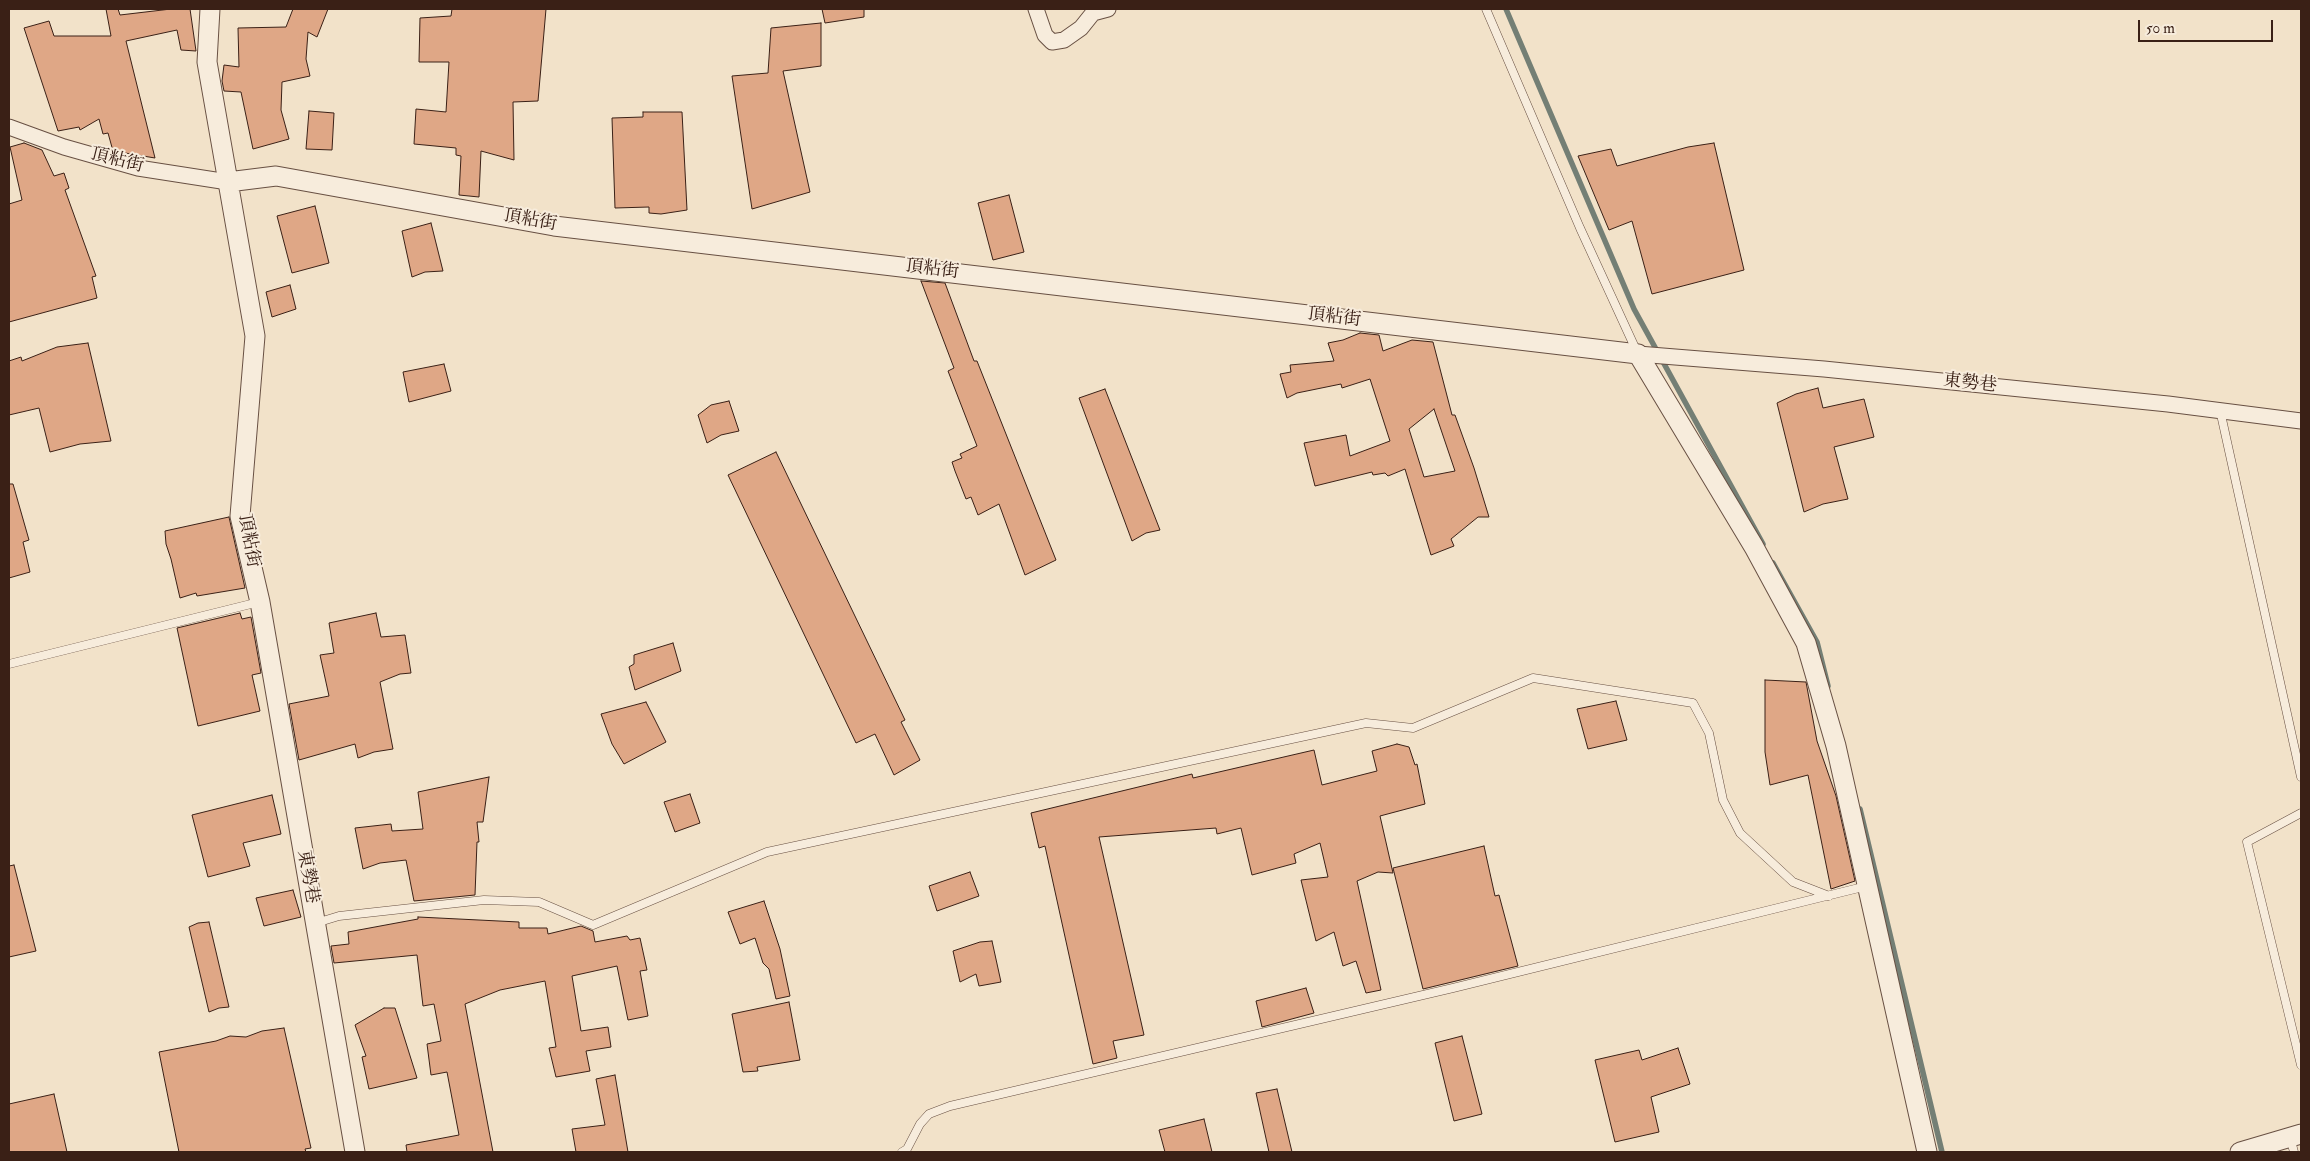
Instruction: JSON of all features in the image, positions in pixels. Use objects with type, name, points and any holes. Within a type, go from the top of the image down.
[{"type":"street","name":"頂粘街","points":[[210,9],[207,62],[255,336],[240,516],[260,602]]},
{"type":"street","points":[[1036,9],[1045,35],[1052,42],[1064,40],[1098,10]]},
{"type":"street","name":"頂粘街","points":[[9,127],[64,147],[138,168],[228,182],[276,176],[554,226],[1638,354]]},
{"type":"street","points":[[1638,354],[1754,547],[1806,643],[1836,746],[1927,1152]]},
{"type":"street","name":"東勢巷","points":[[1638,354],[1824,369],[2220,410],[2301,421]]},
{"type":"street","name":"東勢巷","points":[[260,602],[355,1152]]},
{"type":"street","points":[[2240,1152],[2295,1141]]},
{"type":"lane","points":[[1486,9],[1580,228],[1638,354]]},
{"type":"lane","points":[[2220,410],[2245,530],[2301,776]]},
{"type":"lane","points":[[9,664],[260,602]]},
{"type":"lane","points":[[316,923],[339,916],[484,900],[538,902],[592,925],[767,852],[1366,723],[1413,728],[1533,678],[1693,703],[1709,733],[1723,800],[1740,833],[1792,882],[1829,896]]},
{"type":"lane","points":[[2301,813],[2247,842],[2301,1065]]},
{"type":"lane","points":[[902,1152],[907,1149],[920,1124],[929,1114],[950,1106],[1462,986],[1868,886]]},
{"type":"building","points":[[106,9],[118,9],[120,15],[171,9],[190,9],[196,51],[181,50],[177,30],[126,41],[155,158],[113,151],[108,133],[103,134],[99,119],[80,130],[79,127],[58,131],[24,28],[49,21],[54,36],[111,36]]},
{"type":"building","points":[[293,9],[328,9],[317,37],[308,32],[306,59],[310,76],[282,82],[281,110],[289,139],[253,149],[241,92],[224,91],[222,81],[224,65],[239,67],[238,28],[286,27]]},
{"type":"building","points":[[452,9],[546,9],[538,101],[513,102],[514,160],[481,151],[479,197],[459,195],[461,156],[456,155],[456,148],[414,144],[416,109],[446,112],[449,62],[419,62],[420,18],[451,16]]},
{"type":"building","points":[[822,9],[864,9],[864,17],[825,23]]},
{"type":"building","points":[[821,23],[821,66],[783,71],[810,192],[752,209],[732,76],[768,73],[771,28]]},
{"type":"building","points":[[309,111],[334,113],[332,150],[306,149]]},
{"type":"building","points":[[643,112],[682,112],[687,210],[661,214],[649,213],[649,207],[615,208],[612,118],[643,117]]},
{"type":"building","points":[[24,143],[42,150],[54,176],[64,173],[69,188],[65,190],[96,276],[92,277],[97,298],[9,322],[9,204],[22,200],[10,147]]},
{"type":"building","points":[[1714,143],[1744,270],[1652,294],[1632,221],[1609,230],[1578,156],[1611,149],[1617,166],[1688,147]]},
{"type":"building","points":[[1009,195],[1024,252],[993,260],[978,203]]},
{"type":"building","points":[[315,206],[329,263],[292,273],[277,216]]},
{"type":"building","points":[[431,223],[443,271],[425,272],[412,277],[402,231]]},
{"type":"building","points":[[921,281],[945,283],[974,361],[977,361],[1056,560],[1025,575],[999,504],[978,515],[971,497],[966,499],[955,471],[952,462],[962,458],[960,454],[977,446],[948,371],[954,368]]},
{"type":"building","points":[[290,285],[296,309],[272,317],[266,292]]},
{"type":"building","points":[[1360,333],[1379,335],[1383,351],[1412,340],[1433,342],[1452,415],[1455,415],[1489,517],[1478,517],[1451,539],[1454,546],[1431,555],[1405,469],[1388,476],[1385,473],[1373,475],[1372,472],[1315,486],[1304,443],[1346,435],[1350,456],[1390,441],[1370,379],[1342,388],[1341,384],[1297,393],[1287,398],[1280,374],[1291,372],[1290,365],[1334,361],[1328,343],[1343,340]],"holes":[[[1434,409],[1455,471],[1424,477],[1409,429]]]},
{"type":"building","points":[[88,343],[111,441],[80,444],[50,452],[39,408],[9,415],[9,361],[21,357],[22,361],[57,347]]},
{"type":"building","points":[[444,364],[451,391],[409,402],[403,372]]},
{"type":"building","points":[[1818,388],[1823,408],[1864,399],[1874,437],[1834,447],[1848,499],[1823,504],[1804,512],[1777,403],[1796,394]]},
{"type":"building","points":[[1105,389],[1160,530],[1146,533],[1132,541],[1079,398]]},
{"type":"building","points":[[729,401],[739,431],[721,435],[707,443],[698,415],[711,405]]},
{"type":"building","points":[[776,452],[905,720],[901,722],[920,760],[894,775],[875,734],[856,743],[728,475]]},
{"type":"building","points":[[9,484],[13,484],[29,540],[23,542],[30,572],[9,578]]},
{"type":"building","points":[[229,517],[245,588],[197,596],[196,593],[180,598],[166,544],[165,531]]},
{"type":"building","points":[[240,613],[242,619],[251,617],[261,673],[252,675],[260,711],[198,726],[177,628]]},
{"type":"building","points":[[376,613],[381,637],[405,635],[411,673],[400,674],[380,682],[393,749],[374,752],[358,758],[355,744],[299,760],[289,704],[329,696],[320,655],[334,653],[329,623]]},
{"type":"building","points":[[673,643],[681,671],[635,690],[629,667],[634,664],[634,655]]},
{"type":"building","points":[[1765,680],[1806,682],[1817,741],[1836,796],[1855,881],[1831,889],[1808,775],[1770,785],[1765,752]]},
{"type":"building","points":[[1616,701],[1627,740],[1588,749],[1577,709]]},
{"type":"building","points":[[646,702],[666,742],[624,764],[612,744],[601,714]]},
{"type":"building","points":[[1397,744],[1409,747],[1415,765],[1417,764],[1425,804],[1380,816],[1393,873],[1378,872],[1357,881],[1381,990],[1366,993],[1356,961],[1343,966],[1334,932],[1316,941],[1301,880],[1328,877],[1320,843],[1294,854],[1296,863],[1252,875],[1241,828],[1217,834],[1216,828],[1099,837],[1144,1035],[1113,1041],[1117,1058],[1093,1064],[1045,846],[1039,848],[1031,813],[1192,774],[1193,778],[1314,750],[1322,785],[1377,771],[1372,751]]},
{"type":"building","points":[[489,777],[483,822],[477,822],[479,842],[477,842],[475,895],[414,901],[406,860],[380,863],[363,869],[355,828],[391,824],[392,831],[423,829],[418,792]]},
{"type":"building","points":[[690,794],[700,823],[675,832],[664,802]]},
{"type":"building","points":[[272,795],[281,834],[243,843],[250,866],[208,877],[192,815]]},
{"type":"building","points":[[1484,846],[1495,896],[1499,895],[1518,966],[1423,989],[1393,868]]},
{"type":"building","points":[[14,865],[36,951],[9,957],[9,866]]},
{"type":"building","points":[[970,872],[979,896],[937,911],[929,886]]},
{"type":"building","points":[[293,890],[301,917],[264,926],[256,898]]},
{"type":"building","points":[[764,901],[780,949],[790,996],[776,999],[769,969],[763,963],[755,938],[740,944],[728,912]]},
{"type":"building","points":[[418,917],[519,922],[519,928],[547,928],[548,934],[581,926],[593,931],[595,942],[627,936],[630,940],[640,938],[647,970],[640,971],[648,1016],[628,1020],[617,966],[572,976],[581,1031],[608,1027],[611,1047],[586,1051],[590,1071],[556,1077],[549,1048],[556,1047],[545,981],[500,990],[465,1004],[493,1152],[407,1152],[406,1145],[459,1135],[447,1072],[431,1075],[427,1044],[441,1041],[434,1004],[423,1006],[417,955],[334,963],[331,946],[349,944],[348,932],[418,919]]},
{"type":"building","points":[[209,922],[229,1007],[209,1012],[189,927],[198,923]]},
{"type":"building","points":[[992,941],[1001,982],[979,986],[976,974],[960,982],[953,951],[980,942]]},
{"type":"building","points":[[1306,988],[1314,1013],[1262,1027],[1256,1001]]},
{"type":"building","points":[[789,1002],[800,1060],[757,1067],[758,1071],[743,1072],[732,1014]]},
{"type":"building","points":[[384,1008],[395,1008],[417,1078],[369,1089],[362,1057],[366,1056],[355,1025]]},
{"type":"building","points":[[284,1028],[311,1148],[305,1149],[306,1152],[179,1152],[159,1052],[216,1041],[230,1036],[246,1037],[262,1031]]},
{"type":"building","points":[[1462,1036],[1482,1114],[1454,1121],[1435,1043]]},
{"type":"building","points":[[1678,1048],[1690,1084],[1651,1097],[1659,1132],[1615,1142],[1595,1060],[1639,1050],[1642,1060]]},
{"type":"building","points":[[615,1075],[628,1152],[576,1152],[572,1129],[605,1125],[596,1079]]},
{"type":"building","points":[[1277,1089],[1292,1152],[1269,1152],[1256,1093]]},
{"type":"building","points":[[54,1094],[67,1152],[9,1152],[9,1104]]},
{"type":"building","points":[[1204,1119],[1212,1152],[1165,1152],[1159,1130]]},
{"type":"waterway","points":[[1506,9],[1634,309],[1763,544]]},
{"type":"waterway","points":[[1773,563],[1817,642],[1828,686]]},
{"type":"waterway","points":[[1860,809],[1942,1152]]}]
